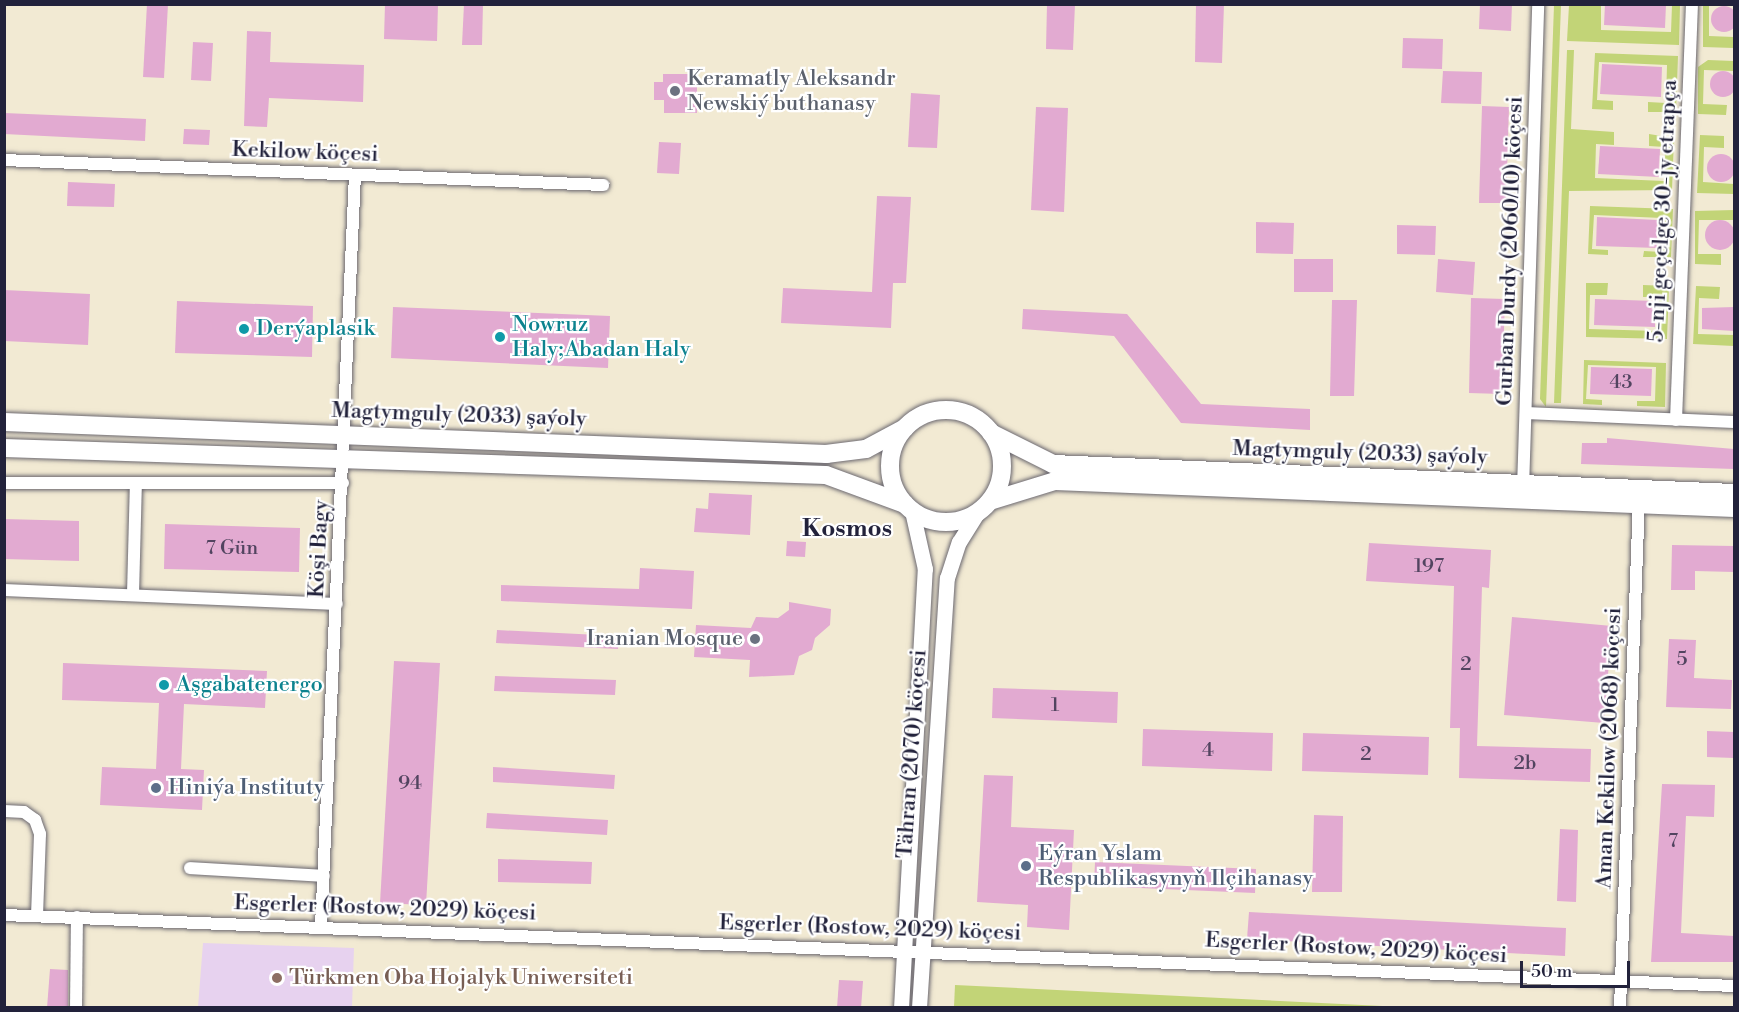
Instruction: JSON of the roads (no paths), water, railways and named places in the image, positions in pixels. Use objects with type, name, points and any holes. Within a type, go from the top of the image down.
[{"type":"main road","points":[[945,410],[976,418],[991,433],[1002,462],[984,507],[940,522],[908,508],[890,466],[905,428],[923,415],[945,410]]},
{"type":"main road","points":[[4,416],[29,422]]},
{"type":"main road","name":"Magtymguly (2033) şaýoly","points":[[4,422],[826,454],[866,449],[905,428]]},
{"type":"main road","name":"Magtymguly (2033) şaýoly","points":[[991,433],[1053,464],[1639,497],[1734,508]]},
{"type":"main road","name":"Magtymguly (2033) şaýoly","points":[[4,449],[345,456],[826,475],[908,508]]},
{"type":"main road","name":"Magtymguly (2033) şaýoly","points":[[984,507],[1055,481],[1522,492]]},
{"type":"main road","name":"Magtymguly (2033) şaýoly","points":[[1639,497],[1734,493]]},
{"type":"street","name":"Gurban Durdy (2060/10) köçesi","points":[[1522,492],[1538,4]]},
{"type":"street","name":"5-nji geçelge 30-jy etrapça","points":[[1676,420],[1692,4]]},
{"type":"street","name":"Kekilow köçesi","points":[[4,160],[603,185]]},
{"type":"street","name":"Köşi Bagy","points":[[321,926],[346,434],[355,175]]},
{"type":"street","points":[[1526,413],[1734,422]]},
{"type":"street","points":[[4,483],[343,483]]},
{"type":"street","points":[[133,594],[136,483]]},
{"type":"street","name":"Aman Kekilow (2068) köçesi","points":[[1620,1008],[1639,497]]},
{"type":"street","name":"Tähran (2070) köçesi","points":[[919,1008],[947,578],[959,542],[984,507]]},
{"type":"street","name":"Tähran (2070) köçesi","points":[[901,1008],[925,569],[908,508]]},
{"type":"street","points":[[4,590],[337,604]]},
{"type":"street","points":[[4,811],[24,812],[35,820],[40,834],[37,916]]},
{"type":"street","points":[[190,868],[324,876]]},
{"type":"street","name":"Esgerler (Rostow, 2029) köçesi","points":[[4,915],[904,949],[1734,986]]},
{"type":"street","points":[[76,1008],[77,917]]},
{"type":"place","name":"Keramatly Aleksandr Newskiý buthanasy","points":[[675,91]]},
{"type":"place","name":"Derýaplasik","points":[[244,329]]},
{"type":"place","name":"Nowruz Haly;Abadan Haly","points":[[500,337]]},
{"type":"place","name":"Iranian Mosque","points":[[755,639]]},
{"type":"place","name":"Aşgabatenergo","points":[[164,685]]},
{"type":"place","name":"Hiniýa Instituty","points":[[156,788]]},
{"type":"place","name":"Eýran Yslam Respublikasynyň Ilçihanasy","points":[[1026,866]]},
{"type":"place","name":"Türkmen Oba Hojalyk Uniwersiteti","points":[[277,978]]},
{"type":"district","name":"Kosmos","points":[[847,530]]}]
